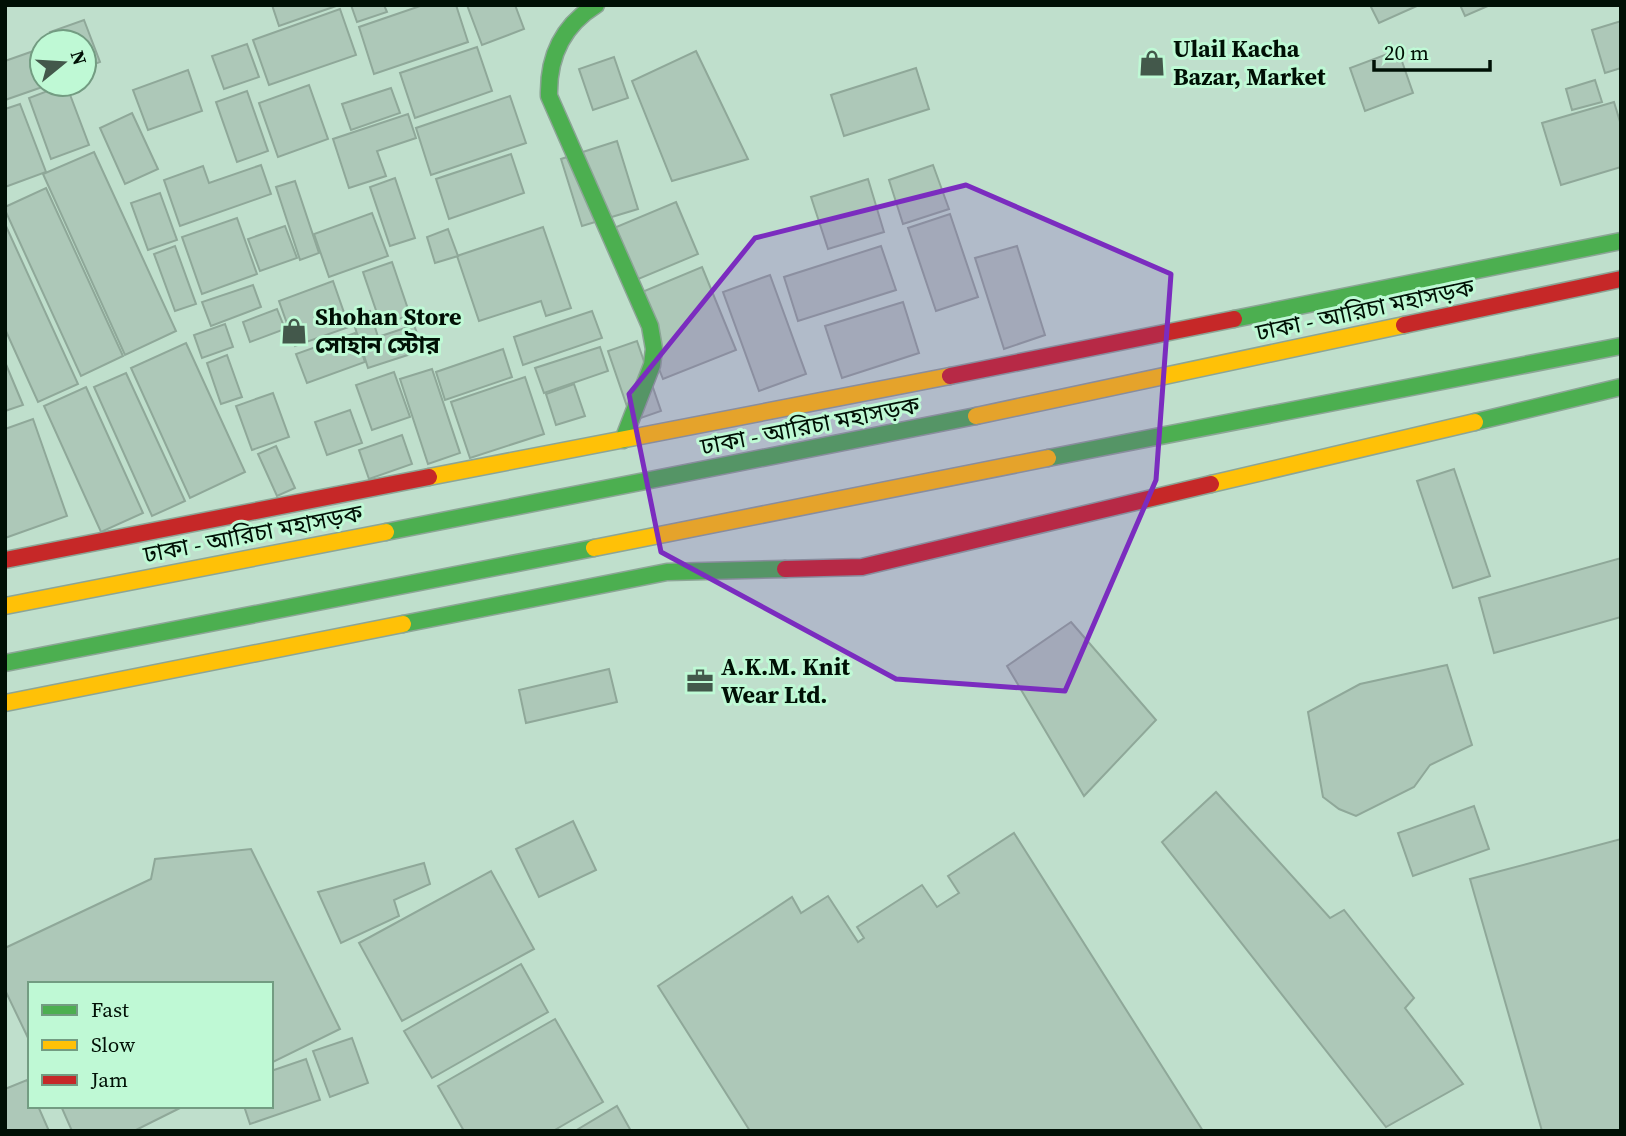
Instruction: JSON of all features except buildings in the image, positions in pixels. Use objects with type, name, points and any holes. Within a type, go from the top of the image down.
[{"type":"main road","points":[[596,5],[572,23],[561,37],[553,53],[547,76],[549,96],[650,326],[654,349],[652,365],[623,440]]},
{"type":"main road","points":[[5,560],[1621,241]]},
{"type":"main road","name":"ঢাকা - আরিচা মহাসড়ক","points":[[5,606],[897,433],[1621,279]]},
{"type":"main road","points":[[5,663],[1621,346]]},
{"type":"main road","points":[[5,703],[667,572],[862,567],[1621,387]]},
{"type":"highlighted area","points":[[966,185],[1171,274],[1156,480],[1065,691],[896,679],[661,552],[629,394],[755,238]]},
{"type":"traffic: fast","points":[[596,5],[574,23],[559,44],[551,68],[549,96],[650,326],[654,349],[652,365],[623,440]]},
{"type":"traffic: fast","points":[[1234,319],[1621,241]]},
{"type":"traffic: fast","points":[[1048,458],[1621,346]]},
{"type":"traffic: fast","points":[[1475,422],[1621,387]]},
{"type":"traffic: fast","points":[[386,532],[976,416]]},
{"type":"traffic: fast","points":[[5,663],[594,548]]},
{"type":"traffic: fast","points":[[403,624],[667,572],[785,569]]},
{"type":"traffic: slow","points":[[976,416],[1404,325]]},
{"type":"traffic: slow","points":[[429,477],[950,376]]},
{"type":"traffic: slow","points":[[1211,484],[1475,422]]},
{"type":"traffic: slow","points":[[594,548],[1048,458]]},
{"type":"traffic: slow","points":[[5,606],[386,532]]},
{"type":"traffic: slow","points":[[5,703],[403,624]]},
{"type":"traffic: jam","points":[[1404,325],[1621,279]]},
{"type":"traffic: jam","points":[[950,376],[1234,319]]},
{"type":"traffic: jam","points":[[5,560],[429,477]]},
{"type":"traffic: jam","points":[[785,569],[862,567],[1211,484]]},
{"type":"place","name":"Ulail Kacha Bazar, Market","points":[[1152,63]]},
{"type":"place","name":"Shohan Store সোহান স্টোর","points":[[294,331]]},
{"type":"place","name":"A.K.M. Knit Wear Ltd.","points":[[700,681]]}]
